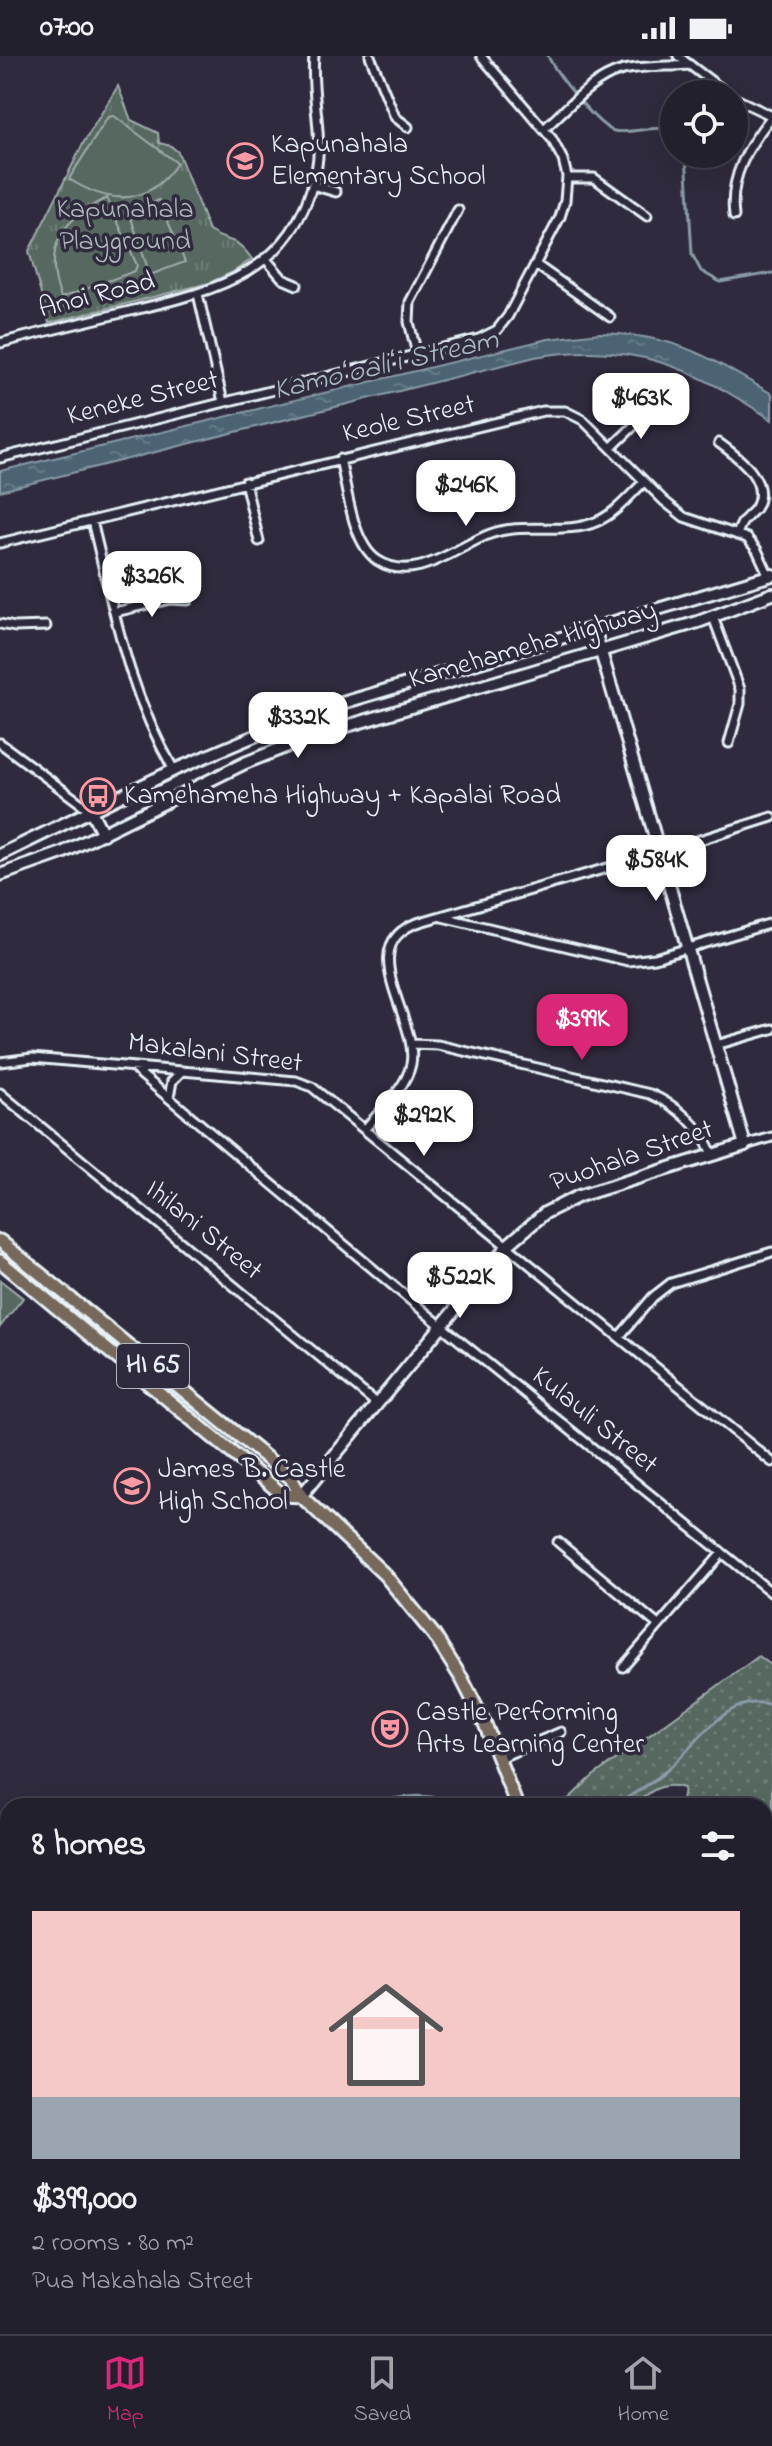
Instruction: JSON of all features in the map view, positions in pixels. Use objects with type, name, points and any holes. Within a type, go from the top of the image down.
[{"type":"main road","points":[[770,576],[772,594]]},
{"type":"main road","name":"Kamehameha Highway","points":[[0,855],[174,770],[313,712],[770,576]]},
{"type":"main road","name":"Kamehameha Highway","points":[[0,875],[43,861],[245,763],[316,735],[713,617],[772,594]]},
{"type":"main road","points":[[594,628],[745,1145]]},
{"type":"main road","points":[[313,712],[316,735]]},
{"type":"main road","points":[[91,811],[103,834]]},
{"type":"main road","name":"Puohala Street","points":[[301,1496],[507,1246],[533,1222],[567,1201],[745,1145]]},
{"type":"main road","name":"HI 65","points":[[0,1241],[291,1478],[301,1496],[367,1555],[418,1614],[462,1679],[514,1798]]},
{"type":"main road","name":"HI 65","points":[[0,1261],[283,1495],[301,1496]]},
{"type":"main road","points":[[201,1426],[211,1413]]},
{"type":"street","name":"Anoi Road","points":[[0,343],[198,294],[237,278],[265,258],[297,220],[312,185],[318,155],[314,56]]},
{"type":"street","points":[[370,56],[395,117],[408,127]]},
{"type":"street","points":[[481,56],[544,129],[560,153],[567,178],[598,180],[647,216]]},
{"type":"street","points":[[678,56],[710,80]]},
{"type":"street","points":[[544,129],[601,80],[619,71],[690,65]]},
{"type":"street","points":[[734,216],[732,201],[736,176],[748,150],[772,116],[748,105]]},
{"type":"street","name":"Keneke Street","points":[[0,458],[479,339],[497,330],[505,321],[563,209],[567,178]]},
{"type":"street","points":[[312,185],[336,192]]},
{"type":"street","points":[[417,354],[409,322],[410,302],[458,210]]},
{"type":"street","points":[[265,258],[283,279],[297,285]]},
{"type":"street","points":[[535,264],[610,317]]},
{"type":"street","points":[[198,294],[223,402]]},
{"type":"street","name":"Keole Street","points":[[0,543],[550,410],[577,416],[684,517],[742,536],[754,545],[770,576]]},
{"type":"street","points":[[611,448],[649,411]]},
{"type":"street","points":[[719,443],[752,468],[761,483],[761,499],[742,520],[737,535]]},
{"type":"street","points":[[340,459],[361,542],[379,562],[402,569],[425,565],[498,531],[592,523],[611,513],[644,482]]},
{"type":"street","points":[[245,482],[259,541]]},
{"type":"street","points":[[92,521],[139,701],[174,770]]},
{"type":"street","points":[[115,612],[170,599],[188,600]]},
{"type":"street","points":[[713,617],[740,689],[740,704],[729,743]]},
{"type":"street","points":[[0,624],[46,626]]},
{"type":"street","points":[[0,743],[91,811]]},
{"type":"street","points":[[365,1129],[406,1078],[411,1064],[411,1044],[390,974],[389,954],[393,942],[402,931],[413,924],[772,817]]},
{"type":"street","points":[[440,916],[621,960],[646,960],[772,923]]},
{"type":"street","points":[[716,1045],[772,1029]]},
{"type":"street","points":[[411,1044],[438,1045],[650,1094],[672,1106],[698,1128],[712,1154]]},
{"type":"street","name":"Makalani Street","points":[[0,1062],[32,1058],[305,1084],[365,1129],[772,1462]]},
{"type":"street","name":"Kulauli Street","points":[[132,1067],[442,1326],[772,1593]]},
{"type":"street","points":[[169,1098],[172,1081],[182,1071]]},
{"type":"street","name":"Ihilani Street","points":[[0,1093],[377,1404]]},
{"type":"street","name":"Puohala Street","points":[[745,1145],[772,1137]]},
{"type":"street","points":[[619,1337],[653,1297],[671,1283],[772,1252]]},
{"type":"street","points":[[558,1542],[658,1625]]},
{"type":"street","points":[[623,1667],[722,1553]]},
{"type":"street","points":[[499,1758],[561,1732]]},
{"type":"green space","name":"Kapunahala Playground","points":[[118,86],[131,120],[158,133],[159,143],[171,146],[178,152],[209,231],[236,243],[252,259],[209,283],[49,323],[29,251],[84,142]]},
{"type":"green space","points":[[114,116],[177,163],[154,188],[141,194],[114,197],[99,194],[69,179],[108,117]]},
{"type":"green space","points":[[107,198],[137,265],[135,271],[61,298],[54,264],[60,237],[78,215]]},
{"type":"green space","points":[[159,200],[185,262],[150,275],[129,212]]},
{"type":"green space","points":[[0,1280],[23,1298],[0,1327]]},
{"type":"green space","points":[[759,1656],[772,1666],[772,1798],[682,1798],[684,1788],[669,1786],[644,1798],[570,1798],[593,1776]]},
{"type":"water","points":[[600,333],[651,338],[710,359],[772,394],[772,420],[715,385],[660,362],[602,352],[570,353],[535,357],[0,491],[0,471],[548,339]]},
{"type":"waterway","points":[[548,56],[578,98],[607,127],[619,132],[660,128]]},
{"type":"waterway","points":[[687,168],[692,254],[701,271],[720,282],[772,273]]},
{"type":"waterway","points":[[627,1798],[660,1776],[726,1713],[756,1703],[772,1705]]},
{"type":"waterway","points":[[401,1798],[437,1798]]},
{"type":"place","name":"Kapunahala Elementary School","points":[[245,161]]},
{"type":"place","name":"Kamehameha Highway + Kapalai Road","points":[[98,796]]},
{"type":"place","name":"James B. Castle High School","points":[[132,1486]]},
{"type":"place","name":"Castle Performing Arts Learning Center","points":[[390,1729]]},
{"type":"water label","name":"Kamoʻoaliʻi Stream","points":[[386,366]]}]
